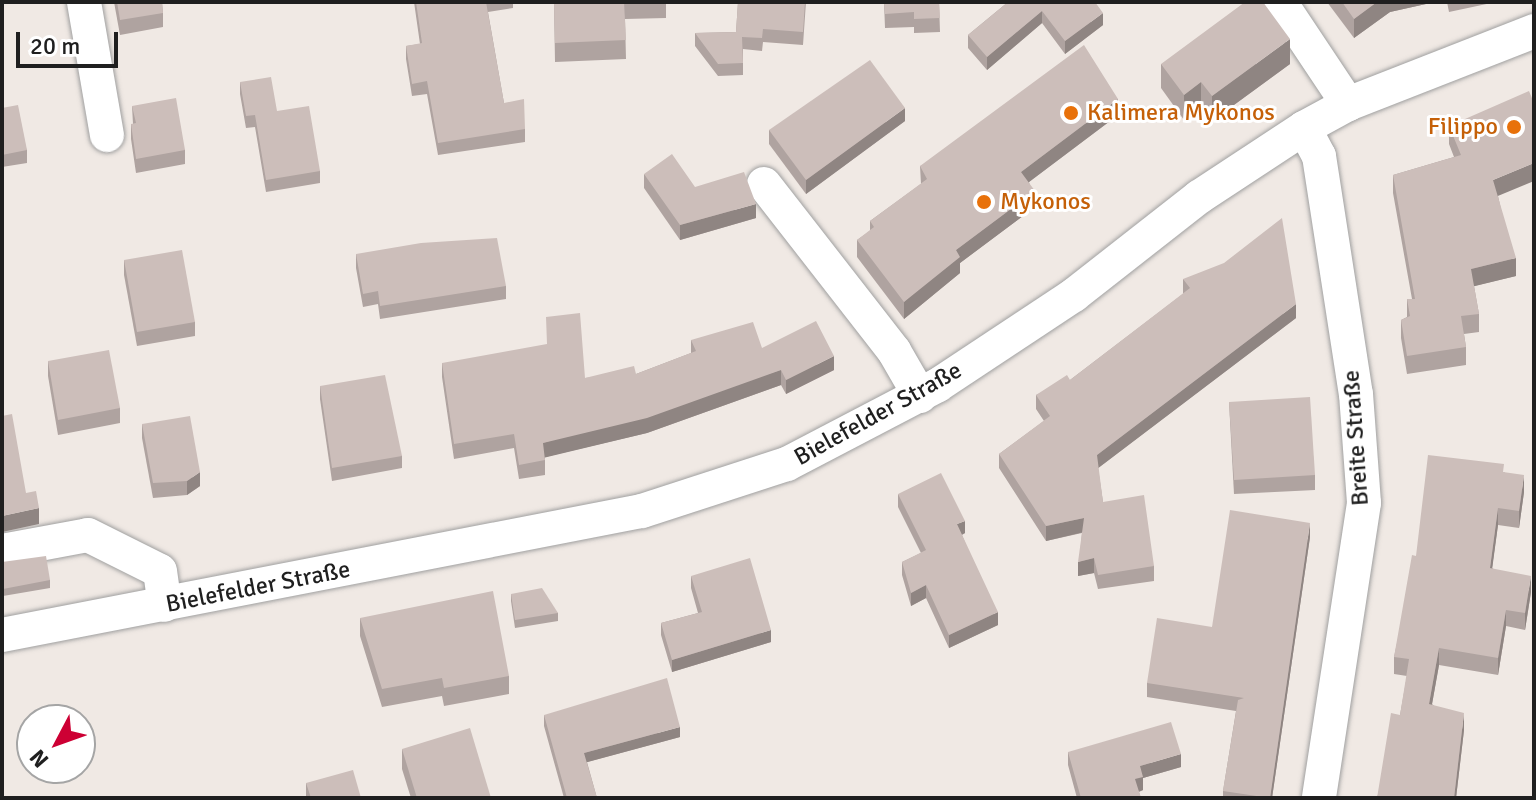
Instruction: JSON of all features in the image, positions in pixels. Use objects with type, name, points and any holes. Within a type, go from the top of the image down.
[{"type":"street","points":[[84,2],[107,135]]},
{"type":"street","points":[[1280,2],[1348,104]]},
{"type":"street","name":"Bielefelder Straße","points":[[2,635],[642,511],[787,464],[920,396],[1074,295],[1199,197],[1304,128],[1348,104],[1534,31]]},
{"type":"street","name":"Breite Straße","points":[[1304,128],[1319,156],[1356,394],[1364,503],[1319,798]]},
{"type":"street","points":[[764,184],[894,351],[920,396]]},
{"type":"street","points":[[2,551],[88,535],[160,571],[165,605]]},
{"type":"building","points":[[117,2],[162,2],[163,13],[120,20]]},
{"type":"building","points":[[416,2],[486,2],[504,103],[524,99],[525,129],[438,143],[427,81],[412,84],[406,46],[422,43]]},
{"type":"building","points":[[554,2],[624,2],[626,40],[555,43]]},
{"type":"building","points":[[738,2],[805,2],[803,32],[763,29],[762,38],[742,37],[743,63],[718,64],[695,33],[736,32]]},
{"type":"building","points":[[884,2],[939,2],[940,18],[914,19],[914,12],[885,14]]},
{"type":"building","points":[[1008,2],[1095,2],[1103,13],[1065,41],[1042,11],[987,57],[968,35]]},
{"type":"building","points":[[1245,2],[1263,2],[1290,39],[1212,96],[1201,82],[1184,95],[1161,64]]},
{"type":"building","points":[[1342,2],[1377,2],[1354,19]]},
{"type":"building","points":[[1084,45],[1118,99],[1021,172],[1035,191],[956,250],[960,257],[904,302],[857,240],[874,227],[870,221],[927,179],[920,166]]},
{"type":"building","points":[[870,60],[905,108],[806,180],[769,130]]},
{"type":"building","points":[[271,77],[277,111],[309,106],[320,171],[266,180],[255,115],[246,116],[240,82]]},
{"type":"building","points":[[1529,91],[1534,103],[1534,163],[1493,180],[1516,258],[1471,269],[1479,314],[1461,316],[1466,347],[1407,356],[1401,320],[1410,316],[1407,299],[1415,299],[1393,175],[1461,155],[1449,126]]},
{"type":"building","points":[[176,98],[185,150],[136,159],[131,124],[136,123],[132,106]]},
{"type":"building","points":[[18,105],[27,150],[2,155],[2,108]]},
{"type":"building","points":[[672,154],[695,187],[744,172],[756,204],[680,225],[644,174]]},
{"type":"building","points":[[1282,218],[1296,304],[1097,455],[1103,502],[1144,495],[1154,566],[1098,575],[1094,558],[1078,562],[1084,518],[1046,526],[999,454],[1050,416],[1036,395],[1067,375],[1070,380],[1190,288],[1183,279],[1224,263]]},
{"type":"building","points":[[497,238],[506,286],[380,306],[378,291],[363,294],[356,254],[421,243]]},
{"type":"building","points":[[182,250],[195,322],[137,332],[124,260]]},
{"type":"building","points":[[580,313],[585,378],[634,366],[636,374],[696,351],[691,340],[753,322],[762,348],[816,321],[834,356],[786,380],[781,370],[647,418],[543,443],[545,460],[519,465],[514,434],[454,444],[442,363],[547,344],[546,317]]},
{"type":"building","points":[[109,350],[120,408],[58,420],[48,361]]},
{"type":"building","points":[[385,375],[402,456],[332,468],[320,386]]},
{"type":"building","points":[[1310,397],[1315,475],[1234,480],[1229,402]]},
{"type":"building","points":[[12,414],[26,493],[36,491],[39,508],[2,516],[2,416]]},
{"type":"building","points":[[190,416],[200,472],[187,481],[153,483],[142,424]]},
{"type":"building","points":[[1428,455],[1504,464],[1503,472],[1524,475],[1519,511],[1498,508],[1490,568],[1531,576],[1525,613],[1506,610],[1498,658],[1439,648],[1429,704],[1464,713],[1454,798],[1377,798],[1391,713],[1400,715],[1409,659],[1394,657],[1412,555],[1416,556]]},
{"type":"building","points":[[941,473],[965,521],[957,524],[998,612],[949,635],[926,585],[911,593],[902,562],[926,550],[898,494]]},
{"type":"building","points":[[1230,510],[1310,523],[1270,798],[1223,791],[1238,700],[1244,698],[1147,683],[1157,618],[1212,627]]},
{"type":"building","points":[[46,556],[50,580],[3,589],[2,562]]},
{"type":"building","points":[[750,558],[771,630],[672,660],[661,623],[702,612],[691,576]]},
{"type":"building","points":[[542,588],[558,613],[515,620],[511,594]]},
{"type":"building","points":[[493,591],[509,676],[444,688],[442,678],[382,689],[360,618]]},
{"type":"building","points":[[667,678],[680,727],[584,753],[597,798],[567,798],[544,715]]},
{"type":"building","points":[[1171,722],[1181,754],[1140,766],[1143,777],[1135,779],[1141,798],[1081,798],[1068,752]]},
{"type":"building","points":[[470,728],[491,798],[417,798],[402,749]]},
{"type":"building","points":[[353,770],[361,798],[311,798],[306,783]]},
{"type":"place","name":"Kalimera Mykonos","points":[[1071,113]]},
{"type":"place","name":"Filippo","points":[[1514,127]]},
{"type":"place","name":"Mykonos","points":[[984,202]]}]
